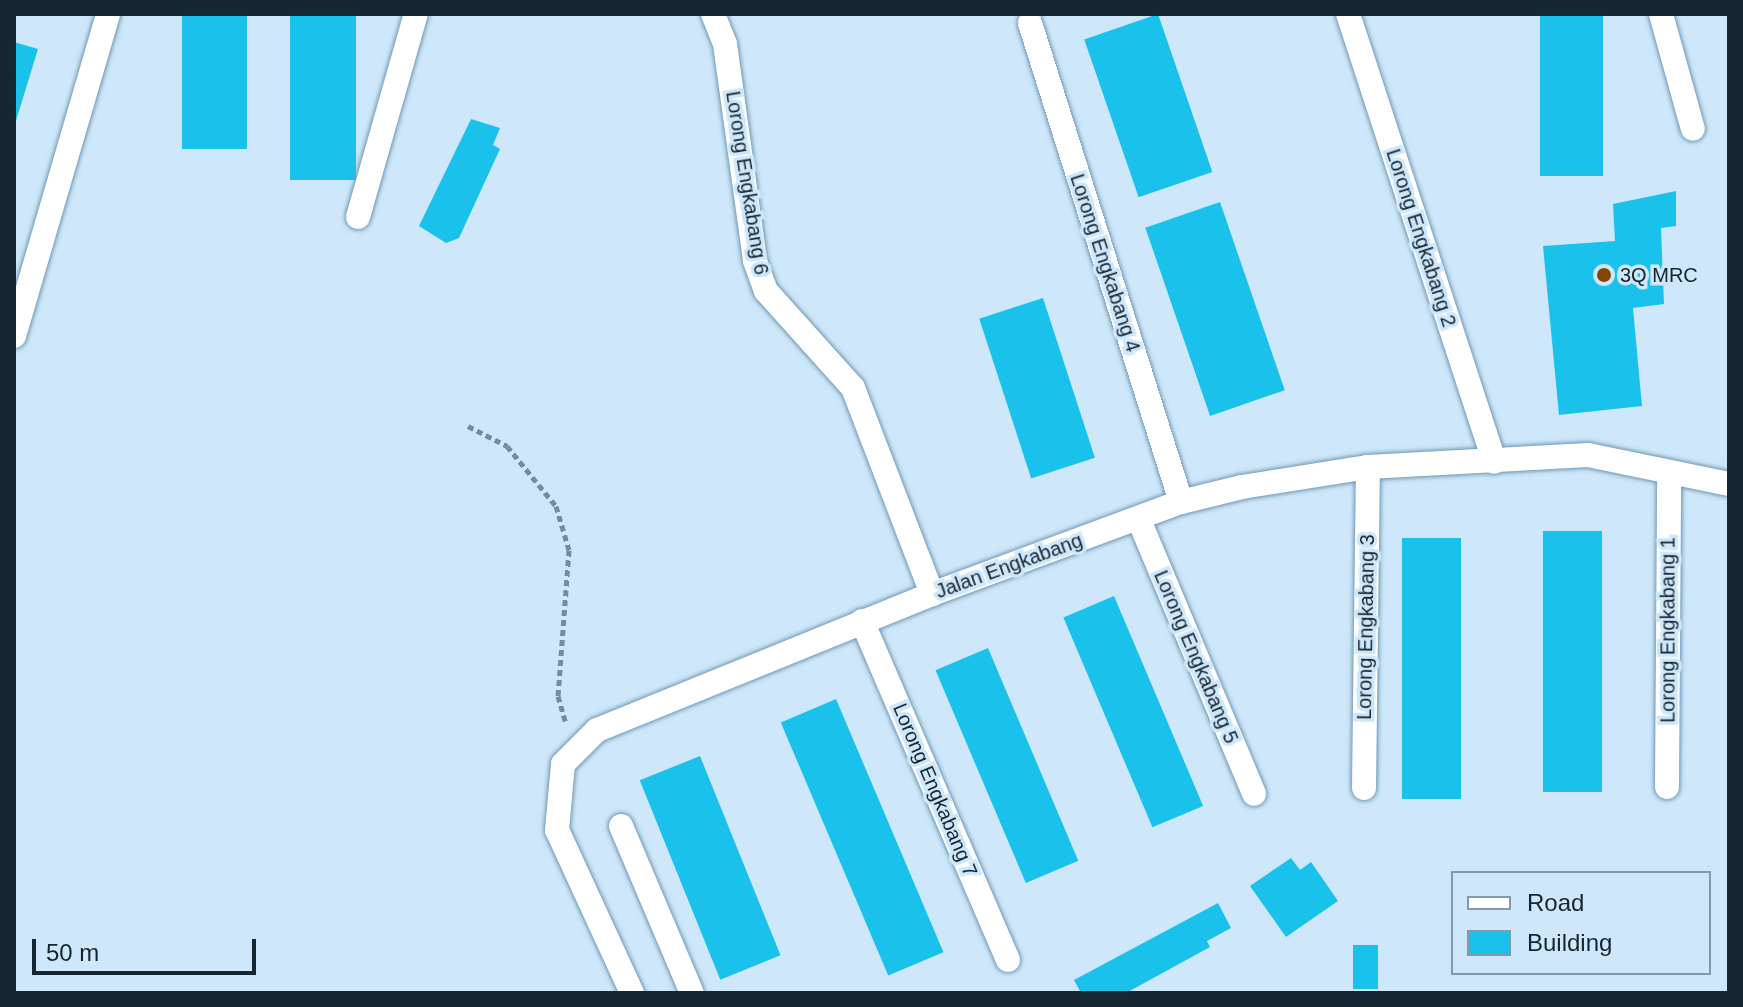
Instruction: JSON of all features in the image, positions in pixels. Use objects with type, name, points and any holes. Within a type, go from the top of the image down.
[{"type":"street","points":[[14,336],[108,14]]},
{"type":"street","points":[[358,217],[416,14]]},
{"type":"street","name":"Lorong Engkabang 6","points":[[713,14],[725,44],[755,261],[766,291],[853,388],[932,594]]},
{"type":"street","name":"Lorong Engkabang 2","points":[[1348,14],[1494,462]]},
{"type":"street","points":[[1661,14],[1693,129]]},
{"type":"street","name":"Lorong Engkabang 4","points":[[1030,23],[1181,502]]},
{"type":"street","name":"Jalan Engkabang","points":[[574,745],[862,621],[1181,502],[1368,467],[1588,455],[1729,484]]},
{"type":"street","name":"Lorong Engkabang 3","points":[[1364,788],[1368,467]]},
{"type":"street","name":"Lorong Engkabang 1","points":[[1667,787],[1669,473]]},
{"type":"street","name":"Lorong Engkabang 5","points":[[1139,520],[1254,794]]},
{"type":"street","name":"Lorong Engkabang 7","points":[[862,621],[1008,960]]},
{"type":"street","points":[[574,745],[556,789],[557,830],[632,993]]},
{"type":"street","points":[[621,826],[692,993]]},
{"type":"path","points":[[468,426],[507,446],[556,506],[571,600],[558,696],[574,745]]},
{"type":"building","points":[[182,14],[247,14],[247,149],[182,149]]},
{"type":"building","points":[[290,14],[356,14],[356,180],[290,180]]},
{"type":"building","points":[[1158,14],[1212,172],[1139,197],[1084,39]]},
{"type":"building","points":[[1540,14],[1603,14],[1603,176],[1540,176]]},
{"type":"building","points":[[14,42],[38,49],[15,124],[14,124]]},
{"type":"building","points":[[471,119],[500,128],[493,145],[500,149],[459,238],[446,243],[419,226]]},
{"type":"building","name":"3Q MRC","points":[[1676,191],[1676,226],[1661,228],[1664,304],[1633,308],[1642,406],[1559,415],[1543,246],[1615,241],[1613,204]]},
{"type":"building","points":[[1220,202],[1285,390],[1210,416],[1145,228]]},
{"type":"building","points":[[1043,298],[1095,458],[1031,478],[979,319]]},
{"type":"building","points":[[1543,531],[1602,531],[1602,792],[1543,792]]},
{"type":"building","points":[[1402,538],[1461,538],[1461,799],[1402,799]]},
{"type":"building","points":[[1114,596],[1203,806],[1152,827],[1063,617]]},
{"type":"building","points":[[988,648],[1078,861],[1026,883],[936,670]]},
{"type":"building","points":[[836,699],[943,952],[888,976],[781,722]]},
{"type":"building","points":[[700,756],[781,955],[720,980],[640,780]]},
{"type":"building","points":[[1291,858],[1300,870],[1311,862],[1338,901],[1286,937],[1250,886]]},
{"type":"building","points":[[1218,903],[1231,928],[1207,941],[1210,947],[1126,993],[1081,993],[1074,980]]},
{"type":"building","points":[[1353,945],[1378,945],[1378,989],[1353,989]]},
{"type":"place","name":"3Q MRC","points":[[1604,275]]}]
